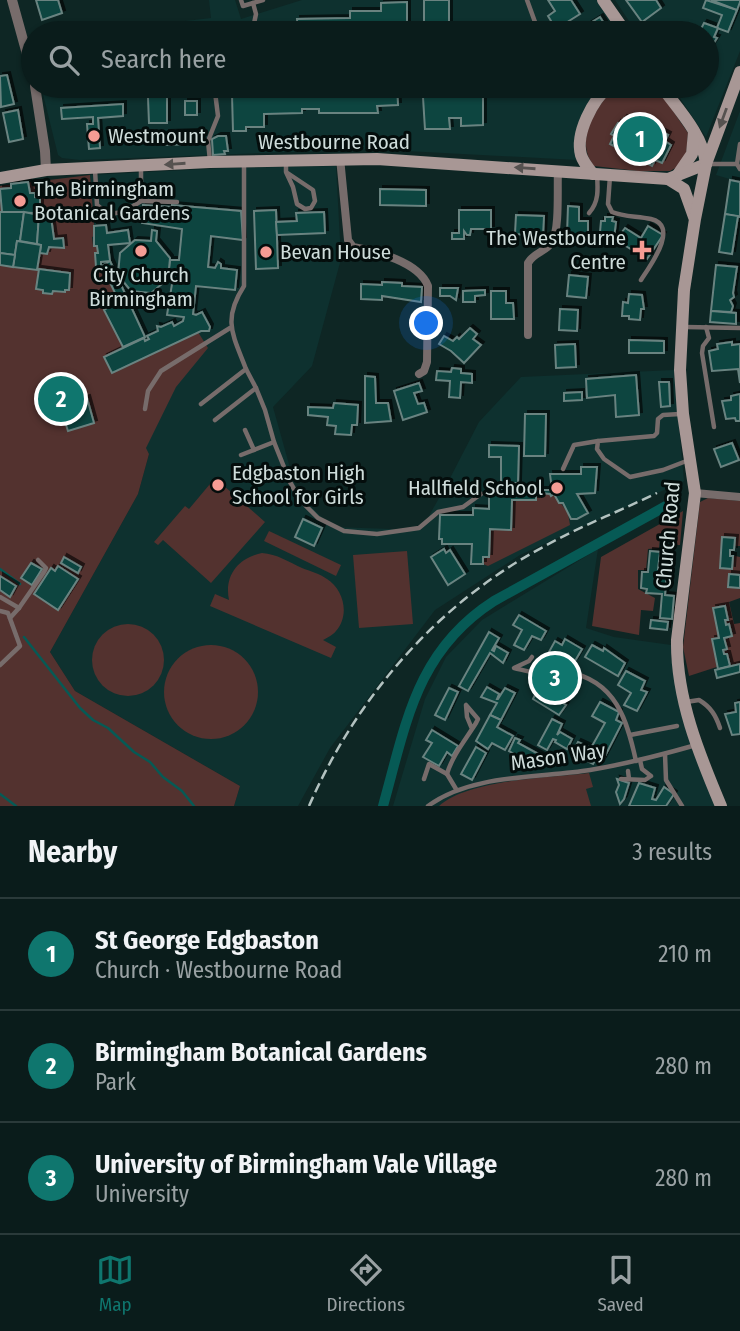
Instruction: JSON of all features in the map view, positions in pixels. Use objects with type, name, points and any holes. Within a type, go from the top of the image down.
[{"type":"main road","points":[[603,0],[618,21]]},
{"type":"main road","name":"Church Road","points":[[721,806],[696,745],[677,663],[677,640],[695,493],[683,414],[681,327],[695,219],[706,164],[740,72]]},
{"type":"main road","points":[[599,98],[586,121],[580,144],[581,155],[600,175]]},
{"type":"main road","points":[[670,98],[694,132],[705,154],[706,164],[672,177]]},
{"type":"main road","points":[[672,177],[692,154],[694,132]]},
{"type":"main road","name":"Westbourne Road","points":[[0,178],[46,170],[244,161],[286,166],[340,158],[600,175],[672,177]]},
{"type":"main road","points":[[672,177],[684,189],[695,219]]},
{"type":"street","points":[[12,0],[21,33]]},
{"type":"street","points":[[37,98],[46,151],[46,170]]},
{"type":"street","points":[[340,158],[348,240],[354,247],[377,251],[419,271],[428,286],[423,344],[427,362],[424,371],[419,374]]},
{"type":"street","points":[[528,335],[528,262],[554,240],[558,171]]},
{"type":"street","points":[[695,493],[740,497]]},
{"type":"lane","points":[[241,0],[243,6],[263,0]]},
{"type":"lane","points":[[527,0],[535,21]]},
{"type":"lane","points":[[253,3],[257,14],[255,21]]},
{"type":"lane","points":[[210,162],[208,141],[218,116],[216,98]]},
{"type":"lane","points":[[740,144],[737,164],[740,169]]},
{"type":"lane","points":[[244,161],[244,286],[236,298],[230,328],[265,410],[290,482],[301,501],[318,518],[344,531],[377,534],[419,528],[438,512],[463,507],[481,494]]},
{"type":"lane","points":[[706,164],[737,164]]},
{"type":"lane","points":[[286,166],[313,190],[315,201],[311,208],[305,209],[297,204],[286,166]]},
{"type":"lane","points":[[141,167],[141,201]]},
{"type":"lane","points":[[95,169],[96,205],[108,214],[124,212],[141,201],[177,202]]},
{"type":"lane","points":[[589,213],[596,202],[600,175]]},
{"type":"lane","points":[[600,175],[612,212],[652,220],[663,228],[664,237],[641,280]]},
{"type":"lane","points":[[681,327],[740,328]]},
{"type":"lane","points":[[706,327],[709,338],[702,353],[714,427]]},
{"type":"lane","points":[[145,409],[148,391],[161,371],[230,328]]},
{"type":"lane","points":[[201,404],[246,369]]},
{"type":"lane","points":[[215,420],[256,388]]},
{"type":"lane","points":[[563,469],[574,445],[654,436],[658,419],[663,415],[683,414]]},
{"type":"lane","points":[[246,430],[254,450]]},
{"type":"lane","points":[[598,441],[597,449],[604,459],[630,477],[663,470],[690,460]]},
{"type":"lane","points":[[241,455],[274,442]]},
{"type":"lane","points":[[10,618],[46,568],[38,560]]},
{"type":"lane","points":[[0,597],[19,608]]},
{"type":"lane","points":[[0,611],[8,613],[20,646],[0,666]]},
{"type":"lane","points":[[528,671],[530,659],[514,668],[528,671],[539,673],[566,671],[590,680],[613,697],[620,706],[642,769],[651,776],[645,780],[621,779]]},
{"type":"lane","points":[[685,703],[699,700],[704,703],[715,714],[720,728]]},
{"type":"lane","points":[[630,735],[677,726]]},
{"type":"lane","points":[[447,774],[450,764],[472,729]]},
{"type":"lane","name":"Mason Way","points":[[428,806],[456,789],[593,769],[696,745]]},
{"type":"lane","points":[[665,754],[666,780],[682,806]]},
{"type":"lane","points":[[424,779],[429,764],[447,774],[456,789]]},
{"type":"lane","points":[[631,779],[642,769]]},
{"type":"lane","points":[[628,771],[631,779]]},
{"type":"shaded area","points":[[209,0],[235,0],[241,19],[302,0],[598,0],[612,21],[186,21],[211,18]]},
{"type":"shaded area","points":[[615,0],[740,0],[740,51],[706,137],[680,98],[719,98],[719,21],[629,21]]},
{"type":"shaded area","points":[[44,98],[600,98],[577,160],[368,149],[80,160],[58,155]]},
{"type":"shaded area","points":[[606,98],[664,98],[688,133],[686,156],[679,166],[670,171],[638,171],[594,166],[588,156],[587,135]]},
{"type":"shaded area","points":[[740,111],[740,182],[716,175]]},
{"type":"shaded area","name":"Edgbaston High School for Girls","points":[[336,166],[341,259],[312,366],[273,407],[297,493],[332,527],[421,530],[479,422],[521,377],[674,370],[684,481],[520,555],[435,610],[330,748],[298,806],[234,806],[240,786],[75,691],[50,652],[138,494],[149,454],[130,425],[104,357],[104,310],[119,301],[103,267],[96,267],[95,253],[98,252],[92,237],[95,236],[90,175]]},
{"type":"shaded area","points":[[90,175],[95,236],[92,237],[93,246],[97,246],[98,253],[95,254],[96,267],[103,267],[119,301],[105,310],[123,347],[105,357],[198,332],[208,348],[176,387],[146,448],[149,454],[138,494],[50,652],[75,691],[240,786],[234,806],[0,806],[0,186]]},
{"type":"shaded area","points":[[215,478],[265,522],[211,583],[163,540],[158,545],[154,542],[185,506],[189,509]]},
{"type":"shaded area","points":[[536,494],[554,494],[568,513],[570,525],[488,566],[483,564],[490,529],[511,529],[512,500],[536,500]]},
{"type":"shaded area","points":[[708,498],[740,501],[740,546],[734,546],[730,555],[740,557],[740,598],[729,602],[734,624],[740,623],[740,664],[730,666],[729,663],[689,676],[683,647],[700,502]]},
{"type":"shaded area","points":[[683,511],[680,545],[676,545],[674,536],[660,537],[659,548],[648,549],[646,570],[638,570],[638,589],[655,598],[653,611],[641,610],[639,635],[592,626],[601,557]]},
{"type":"shaded area","points":[[269,531],[341,565],[336,576],[264,541]]},
{"type":"shaded area","points":[[598,549],[586,628],[614,637],[671,645],[671,658],[690,742],[720,806],[393,806],[425,699],[446,657],[482,620]]},
{"type":"shaded area","points":[[407,551],[413,624],[359,628],[353,555]]},
{"type":"shaded area","points":[[262,553],[321,576],[338,590],[343,603],[343,618],[335,632],[323,640],[336,647],[331,658],[210,606],[215,594],[229,600],[229,583],[235,569],[246,559]]},
{"type":"shaded area","points":[[128,624],[148,630],[158,640],[164,660],[158,680],[148,690],[128,696],[108,690],[98,680],[92,660],[98,640],[108,630]]},
{"type":"shaded area","points":[[211,645],[229,649],[244,659],[254,674],[258,692],[254,710],[244,725],[229,735],[211,739],[193,735],[178,725],[168,710],[164,692],[168,674],[178,659],[193,649]]},
{"type":"shaded area","points":[[589,773],[593,787],[586,789],[591,806],[439,806],[453,797],[489,785]]},
{"type":"building","points":[[36,0],[58,0],[62,13],[42,20]]},
{"type":"building","points":[[424,0],[449,0],[449,21],[424,21]]},
{"type":"building","points":[[548,0],[571,0],[580,14],[569,21],[551,21],[548,16],[555,11]]},
{"type":"building","points":[[626,0],[656,0],[661,8],[641,21]]},
{"type":"building","points":[[706,0],[737,10],[728,32],[719,29],[722,15],[703,8]]},
{"type":"building","points":[[711,0],[740,0],[740,2],[737,10]]},
{"type":"building","points":[[407,2],[407,21],[297,21],[350,18],[350,11],[381,11],[381,3]]},
{"type":"building","points":[[7,75],[14,104],[1,107],[0,76]]},
{"type":"building","points":[[148,98],[167,98],[167,123],[149,123]]},
{"type":"building","points":[[232,98],[398,98],[398,105],[377,106],[378,113],[319,113],[319,109],[302,109],[302,113],[264,114],[264,127],[246,127],[246,131],[233,131]]},
{"type":"building","points":[[423,98],[483,98],[483,125],[461,126],[461,118],[449,118],[450,129],[425,129]]},
{"type":"building","points":[[185,101],[197,101],[197,115],[185,115]]},
{"type":"building","name":"Westmount","points":[[123,104],[123,116],[98,118],[100,148],[89,149],[87,124],[93,124],[93,117],[62,119],[61,108]]},
{"type":"building","points":[[18,110],[23,139],[9,142],[3,113]]},
{"type":"building","points":[[632,116],[668,135],[665,141],[671,145],[662,163],[655,160],[652,166],[610,144],[614,136],[611,134],[618,123],[621,124],[624,118],[630,121]]},
{"type":"building","points":[[195,132],[195,144],[166,145],[166,133]]},
{"type":"building","points":[[226,136],[228,151],[224,151],[225,154],[213,155],[212,139]]},
{"type":"building","points":[[730,180],[740,182],[740,217],[725,214]]},
{"type":"building","name":"The Birmingham Botanical Gardens","points":[[28,182],[30,193],[35,193],[35,197],[40,196],[40,211],[2,212],[0,189],[11,188],[11,184]]},
{"type":"building","points":[[380,189],[426,190],[426,206],[380,205]]},
{"type":"building","points":[[143,205],[241,211],[243,240],[211,236],[208,267],[215,268],[218,262],[221,268],[237,270],[235,290],[196,286],[193,314],[202,312],[210,327],[209,331],[201,331],[112,373],[104,357],[144,338],[145,341],[149,339],[147,336],[158,331],[157,326],[172,322],[174,326],[183,321],[184,317],[167,315],[173,278],[168,278],[170,260],[179,260],[182,229],[142,223]]},
{"type":"building","points":[[568,206],[579,207],[579,221],[588,221],[588,235],[567,235]]},
{"type":"building","name":"Bevan House","points":[[276,210],[278,268],[256,269],[254,211]]},
{"type":"building","points":[[459,210],[491,210],[491,229],[471,229],[470,235],[464,231],[464,239],[452,239],[452,233],[459,233]]},
{"type":"building","name":"The Birmingham Botanical Gardens","points":[[0,212],[24,212],[15,255],[0,253]]},
{"type":"building","points":[[24,212],[39,215],[37,244],[20,241]]},
{"type":"building","points":[[324,212],[325,233],[277,235],[276,222],[297,221],[296,213]]},
{"type":"building","points":[[46,214],[51,217],[54,239],[63,238],[64,248],[49,247],[47,254],[40,253],[41,245],[37,244],[39,215]]},
{"type":"building","points":[[725,214],[738,216],[732,254],[719,252]]},
{"type":"building","points":[[516,215],[544,216],[543,236],[515,234]]},
{"type":"building","points":[[605,217],[613,217],[612,221],[616,222],[613,246],[599,244],[601,221],[605,221]]},
{"type":"building","points":[[106,225],[107,233],[128,230],[130,243],[108,245],[110,261],[101,262],[101,267],[96,267],[95,253],[98,253],[97,246],[94,246],[94,226]]},
{"type":"building","name":"The Westbourne Centre","points":[[648,226],[663,235],[647,259],[616,240],[625,228],[641,238]]},
{"type":"building","points":[[152,230],[157,231],[156,241],[170,258],[168,279],[151,293],[131,291],[118,275],[120,253],[135,240],[151,241]]},
{"type":"building","points":[[17,241],[41,245],[37,270],[13,267]]},
{"type":"building","points":[[0,253],[15,255],[13,267],[0,265]]},
{"type":"building","points":[[110,261],[145,337],[123,347],[104,310],[119,301],[102,266]]},
{"type":"building","points":[[716,265],[737,267],[734,297],[730,300],[733,306],[731,312],[711,311]]},
{"type":"building","points":[[39,269],[70,273],[69,290],[53,291],[52,294],[36,289]]},
{"type":"building","points":[[569,275],[588,277],[586,298],[567,296]]},
{"type":"building","points":[[382,282],[422,287],[421,302],[382,296],[382,300],[361,299],[361,284],[382,285]]},
{"type":"building","points":[[440,288],[458,288],[456,300],[450,296],[440,296]]},
{"type":"building","points":[[485,290],[485,295],[475,296],[475,302],[463,302],[463,291]]},
{"type":"building","points":[[491,291],[506,291],[506,303],[513,303],[514,319],[491,319]]},
{"type":"building","points":[[629,294],[642,295],[644,309],[641,309],[640,320],[622,316],[623,302],[628,303]]},
{"type":"building","points":[[560,309],[578,310],[577,331],[559,330]]},
{"type":"building","points":[[711,311],[736,313],[736,324],[710,322]]},
{"type":"building","points":[[470,328],[477,334],[473,339],[481,345],[464,363],[439,344],[444,336],[453,341]]},
{"type":"building","points":[[629,340],[664,341],[664,353],[629,353]]},
{"type":"building","points":[[732,342],[732,345],[740,344],[740,383],[738,369],[712,371],[709,351],[718,349],[717,344]]},
{"type":"building","points":[[575,344],[576,367],[556,368],[555,345]]},
{"type":"building","points":[[452,368],[461,369],[461,373],[472,374],[472,383],[461,382],[460,398],[449,397],[450,381],[436,380],[437,371],[451,372]]},
{"type":"building","points":[[636,375],[639,415],[616,417],[615,395],[587,398],[586,379]]},
{"type":"building","points":[[365,376],[375,377],[376,403],[388,403],[391,421],[365,423]]},
{"type":"building","points":[[659,382],[669,382],[670,406],[661,407]]},
{"type":"building","points":[[419,383],[422,391],[414,393],[418,404],[424,403],[427,412],[403,420],[394,391]]},
{"type":"building","points":[[582,392],[582,400],[564,401],[564,393]]},
{"type":"building","points":[[740,394],[740,421],[735,418],[726,419],[722,401],[731,400],[731,396]]},
{"type":"building","points":[[87,398],[94,423],[68,431],[60,406]]},
{"type":"building","points":[[334,403],[358,405],[357,425],[352,425],[351,435],[335,434],[336,426],[327,425],[328,417],[308,415],[308,407],[333,408]]},
{"type":"building","points":[[525,414],[546,414],[545,456],[524,456]]},
{"type":"building","points":[[732,443],[739,460],[721,467],[714,449]]},
{"type":"building","points":[[489,445],[519,446],[518,483],[512,483],[512,489],[536,490],[536,500],[512,500],[511,530],[490,529],[489,557],[483,557],[483,564],[471,564],[472,544],[442,544],[442,539],[439,539],[440,515],[473,515],[473,508],[489,509],[489,488],[507,489],[508,483],[501,483],[501,457],[489,457]]},
{"type":"building","points":[[581,467],[597,467],[595,493],[577,494],[588,513],[571,519],[563,503],[559,503],[554,494],[551,496],[541,493],[541,490],[552,490],[550,474],[581,474]]},
{"type":"building","points":[[303,519],[322,528],[314,546],[295,537]]},
{"type":"building","points":[[722,537],[735,538],[734,550],[730,550],[730,556],[733,556],[732,569],[720,568]]},
{"type":"building","points":[[444,549],[446,553],[450,550],[465,574],[448,585],[431,557]]},
{"type":"building","points":[[650,551],[660,552],[658,569],[667,570],[665,595],[674,596],[672,619],[660,618],[662,594],[646,593],[647,589],[641,588],[642,572],[648,572]]},
{"type":"building","points":[[64,557],[81,567],[78,573],[61,563]]},
{"type":"building","points":[[31,563],[42,569],[32,585],[21,578]]},
{"type":"building","points":[[58,566],[78,579],[58,610],[34,594],[51,568],[55,571]]},
{"type":"building","points":[[729,574],[740,575],[740,588],[728,587]]},
{"type":"building","points":[[0,576],[16,586],[10,597],[0,590]]},
{"type":"building","points":[[725,606],[728,620],[725,620],[726,625],[729,624],[732,636],[724,638],[727,649],[723,650],[730,666],[718,669],[712,639],[719,638],[713,608]]},
{"type":"building","points":[[519,615],[546,631],[541,640],[532,636],[524,650],[514,645],[522,630],[513,625]]},
{"type":"building","points":[[651,620],[668,622],[667,630],[650,628]]},
{"type":"building","points":[[489,632],[499,638],[492,650],[494,651],[496,646],[508,653],[503,663],[490,653],[468,691],[459,686]]},
{"type":"building","points":[[565,639],[582,649],[575,661],[563,654],[556,667],[544,661],[555,641],[562,645]]},
{"type":"building","points":[[592,645],[603,651],[604,648],[625,663],[618,676],[585,657]]},
{"type":"building","points":[[740,664],[740,672],[717,678],[715,670]]},
{"type":"building","points":[[626,671],[645,681],[641,690],[647,692],[637,711],[624,705],[631,693],[618,685]]},
{"type":"building","points":[[553,678],[570,687],[561,702],[566,705],[559,715],[533,699],[538,689],[544,693]]},
{"type":"building","points":[[487,687],[499,694],[497,699],[505,688],[515,693],[501,720],[490,715],[497,703],[481,697]]},
{"type":"building","points":[[449,688],[458,692],[445,720],[435,715]]},
{"type":"building","points":[[600,702],[619,712],[616,720],[622,723],[603,760],[597,757],[593,764],[572,753],[578,742],[591,748],[605,723],[592,716]]},
{"type":"building","points":[[740,702],[740,734],[732,735],[725,714],[736,712],[735,703]]},
{"type":"building","points":[[490,715],[501,720],[497,727],[513,736],[505,750],[492,743],[488,749],[476,741]]},
{"type":"building","points":[[552,719],[562,724],[557,735],[560,732],[572,739],[567,749],[553,739],[547,750],[538,745]]},
{"type":"building","points":[[432,730],[458,746],[452,756],[447,752],[439,766],[423,757],[432,743],[426,740]]},
{"type":"building","points":[[515,738],[520,740],[518,743],[542,756],[536,766],[509,751]]},
{"type":"building","points":[[476,747],[486,753],[472,780],[461,774]]},
{"type":"building","points":[[617,779],[629,783],[620,804],[616,792],[619,785]]},
{"type":"building","points":[[639,783],[655,788],[652,799],[656,800],[664,787],[674,794],[666,806],[629,806]]},
{"type":"waterway","points":[[383,806],[399,746],[418,692],[447,643],[468,621],[494,601],[666,506]]},
{"type":"waterway","points":[[0,569],[20,584]]},
{"type":"waterway","points":[[24,637],[80,708],[150,762],[163,777],[182,791],[194,806]]},
{"type":"waterway","points":[[0,794],[16,806]]},
{"type":"railway","points":[[309,806],[351,727],[405,656],[436,624],[506,569],[559,539],[657,493]]},
{"type":"place","name":"Westmount","points":[[94,136]]},
{"type":"place","name":"St George Edgbaston","points":[[640,139]]},
{"type":"place","name":"The Birmingham Botanical Gardens","points":[[20,201]]},
{"type":"place","name":"The Westbourne Centre","points":[[642,250]]},
{"type":"place","name":"City Church Birmingham","points":[[141,251]]},
{"type":"place","name":"Bevan House","points":[[266,252]]},
{"type":"place","name":"Birmingham Botanical Gardens","points":[[61,399]]},
{"type":"place","name":"Edgbaston High School for Girls","points":[[218,485]]},
{"type":"place","name":"Hallfield School","points":[[557,488]]},
{"type":"place","name":"University of Birmingham Vale Village","points":[[555,678]]}]
